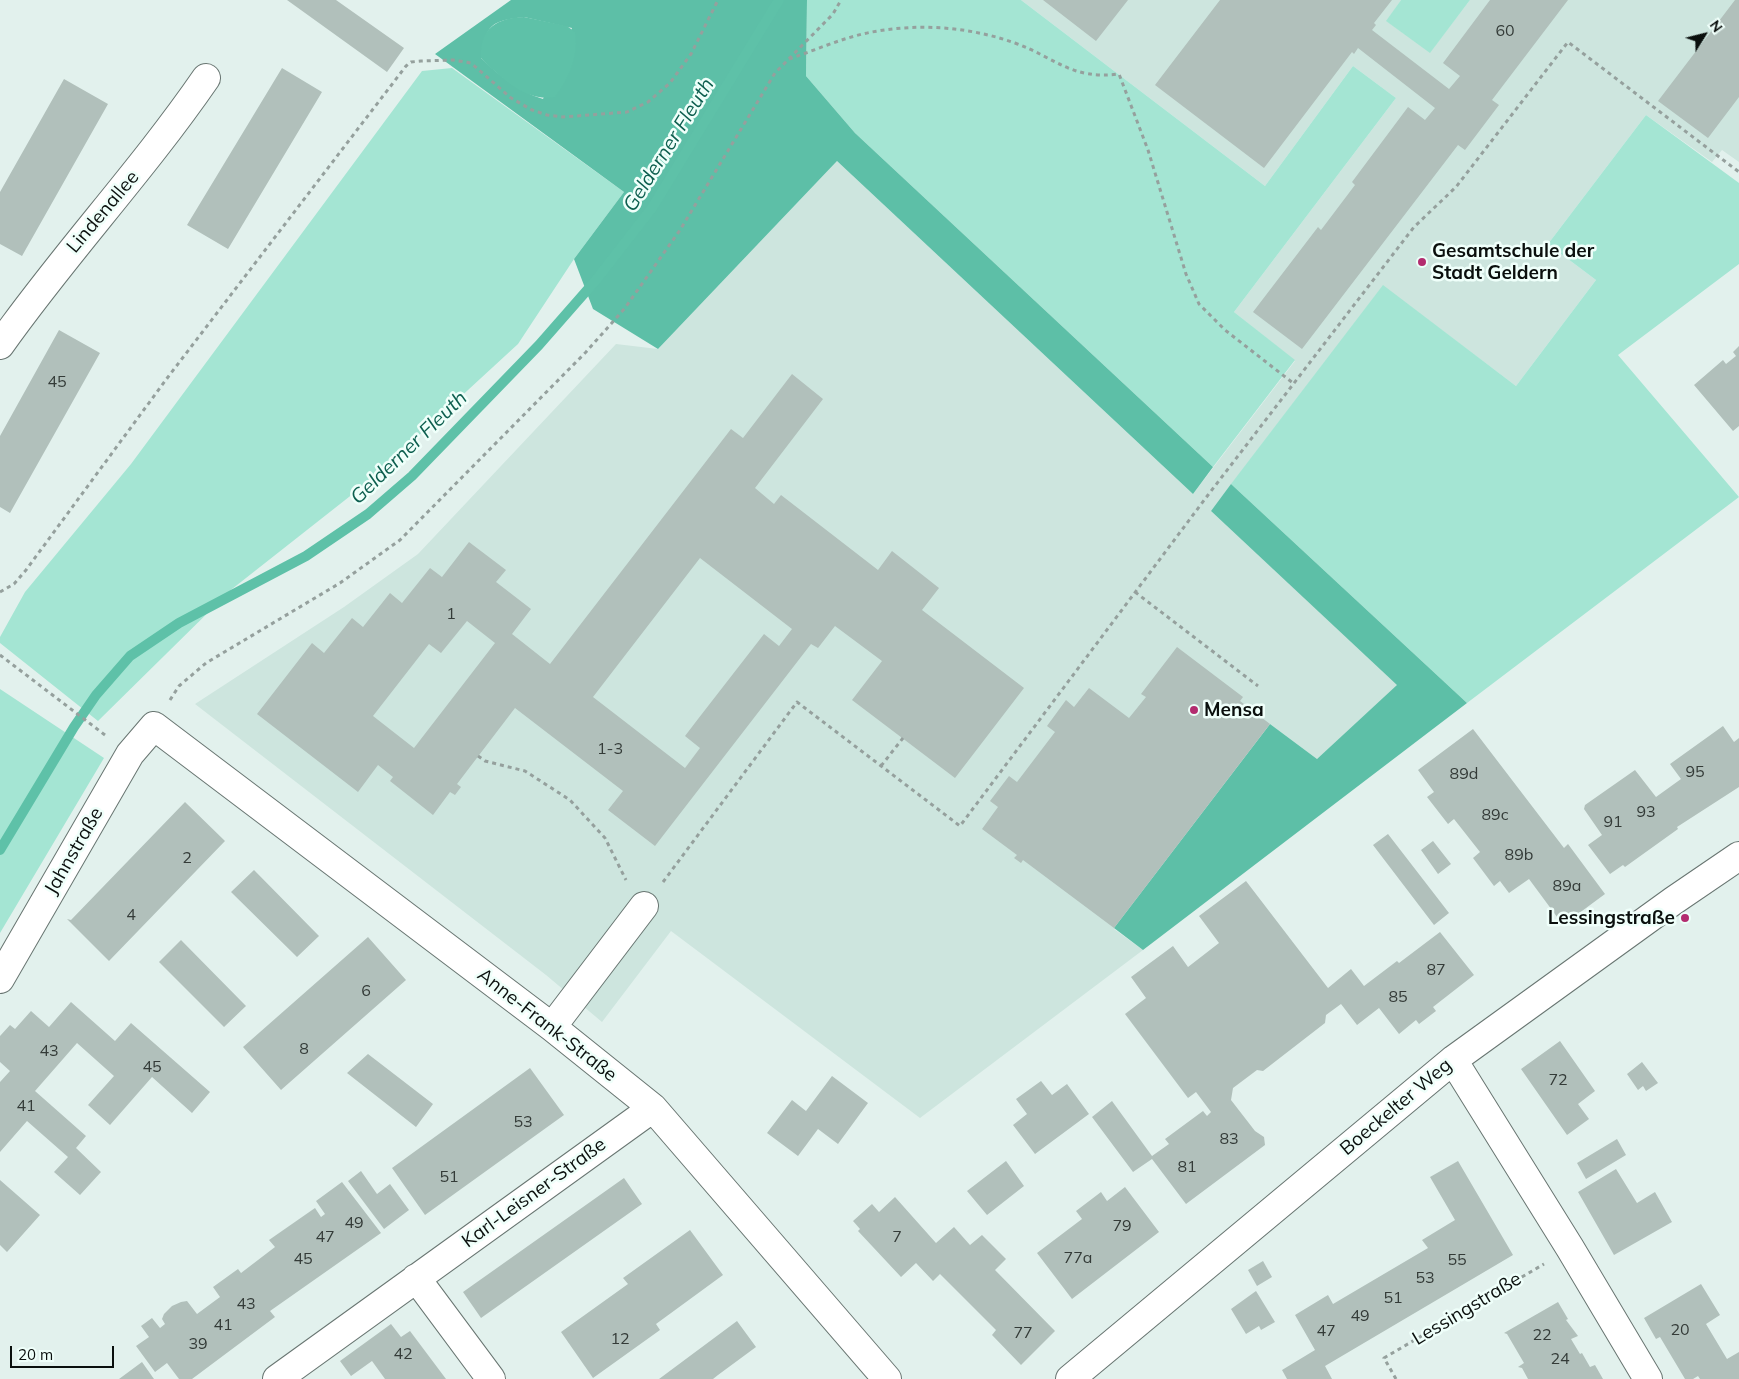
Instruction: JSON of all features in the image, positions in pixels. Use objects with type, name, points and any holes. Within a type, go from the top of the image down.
[{"type":"street","name":"Lindenallee","points":[[0,345],[60,264],[168,134],[206,78]]},
{"type":"street","name":"Jahnstraße","points":[[0,979],[130,754],[154,726]]},
{"type":"street","name":"Anne-Frank-Straße","points":[[154,726],[552,1027],[653,1108],[887,1379]]},
{"type":"street","name":"Boeckelter Weg","points":[[1070,1379],[1453,1060],[1739,856]]},
{"type":"street","points":[[552,1027],[646,903]]},
{"type":"street","points":[[1453,1060],[1570,1248],[1648,1379]]},
{"type":"street","name":"Karl-Leisner-Straße","points":[[278,1379],[653,1108]]},
{"type":"street","points":[[416,1278],[490,1379]]},
{"type":"path","points":[[0,592],[14,584],[26,570],[168,377],[406,66],[411,62],[421,61],[453,60],[472,63],[511,98],[532,110],[547,115],[563,118],[627,112],[648,102],[670,82],[692,54],[718,0]]},
{"type":"path","points":[[154,726],[179,686],[206,663],[333,588],[400,540],[580,359],[625,308],[680,230],[775,73],[833,14],[841,0]]},
{"type":"path","points":[[788,59],[873,32],[949,27],[1016,44],[1080,73],[1104,76],[1119,74],[1148,150],[1186,274],[1199,304],[1225,330],[1293,383]]},
{"type":"path","points":[[478,756],[485,760],[525,771],[570,800],[605,838],[628,883],[646,903],[797,702],[960,826],[1293,383],[1414,227],[1456,187],[1568,42],[1739,172]]},
{"type":"path","points":[[1136,592],[1258,686]]},
{"type":"path","points":[[0,655],[109,738]]},
{"type":"path","points":[[881,766],[903,738]]},
{"type":"path","name":"Lessingstraße","points":[[1396,1379],[1384,1358],[1570,1248]]},
{"type":"shaded area","points":[[511,0],[807,0],[806,76],[855,133],[1213,467],[1193,494],[837,161],[658,349],[593,309],[574,259],[624,192],[435,54]],"holes":[[[524,17],[572,28],[543,99],[525,92],[509,82],[481,58],[488,31],[492,26],[504,20]]]},
{"type":"shaded area","points":[[807,0],[1021,0],[1265,186],[1353,66],[1396,98],[1234,312],[1295,360],[1213,467],[855,133],[806,76]]},
{"type":"shaded area","points":[[1021,0],[1401,0],[1387,21],[1430,52],[1470,0],[1739,0],[1739,162],[1722,150],[1712,162],[1646,115],[1548,244],[1596,280],[1516,386],[1383,286],[1211,511],[1398,685],[1317,759],[1270,724],[1114,929],[1143,950],[920,1118],[671,931],[602,1022],[546,975],[195,704],[344,607],[418,554],[616,344],[658,349],[837,161],[1193,494],[1295,361],[1234,312],[1396,98],[1353,66],[1265,186]]},
{"type":"shaded area","points":[[1401,0],[1470,0],[1430,53],[1386,21]]},
{"type":"shaded area","points":[[524,17],[567,26],[575,32],[576,50],[572,66],[565,82],[555,97],[544,98],[534,96],[514,87],[481,58],[483,39],[492,27],[506,20]]},
{"type":"shaded area","points":[[452,68],[624,192],[574,259],[518,344],[368,482],[232,589],[98,721],[0,643],[0,637],[25,592],[131,464],[422,71]]},
{"type":"shaded area","points":[[1646,115],[1739,183],[1739,264],[1618,355],[1739,497],[1467,703],[1231,484],[1383,285],[1516,386],[1596,280],[1548,244]]},
{"type":"shaded area","points":[[1231,484],[1467,703],[1143,950],[1114,928],[1270,724],[1317,759],[1397,685],[1211,511]]},
{"type":"shaded area","points":[[0,689],[104,758],[0,933]]},
{"type":"building","points":[[287,0],[336,0],[404,48],[387,72]]},
{"type":"building","points":[[1043,0],[1128,0],[1096,41]]},
{"type":"building","points":[[1220,0],[1392,0],[1374,23],[1376,25],[1372,30],[1449,89],[1460,76],[1443,63],[1490,0],[1568,0],[1492,100],[1499,105],[1465,150],[1458,145],[1302,349],[1253,312],[1318,227],[1321,230],[1355,185],[1352,182],[1408,107],[1425,120],[1435,108],[1358,48],[1354,54],[1352,52],[1264,168],[1155,85]]},
{"type":"building","points":[[1735,0],[1739,0],[1739,97],[1708,138],[1658,101]]},
{"type":"building","points":[[282,68],[322,92],[228,249],[187,225]]},
{"type":"building","points":[[64,79],[108,104],[22,256],[0,244],[0,192]]},
{"type":"building","points":[[59,330],[100,353],[10,513],[0,507],[0,436]]},
{"type":"building","points":[[1739,346],[1739,426],[1733,431],[1694,385],[1723,360],[1726,364],[1736,356],[1733,352]]},
{"type":"building","points":[[792,374],[823,399],[755,488],[774,504],[781,495],[878,570],[892,551],[939,588],[922,610],[1024,688],[955,778],[852,700],[882,661],[835,626],[818,648],[811,644],[655,846],[608,810],[623,791],[515,708],[457,784],[461,787],[455,795],[450,792],[433,815],[390,781],[393,777],[378,765],[358,792],[257,714],[312,643],[324,653],[352,618],[363,627],[390,593],[402,603],[430,568],[442,577],[469,542],[506,570],[496,582],[531,609],[512,634],[550,664],[731,429],[743,438]],"holes":[[[700,558],[792,629],[779,646],[764,634],[698,719],[685,736],[700,748],[685,768],[593,697]],[[467,621],[495,643],[414,748],[373,716],[429,644],[441,653]]]},
{"type":"building","points":[[1177,647],[1243,697],[1240,701],[1270,724],[1114,928],[1023,860],[1021,863],[1014,858],[1017,855],[982,829],[998,807],[990,801],[1009,776],[1017,782],[1055,732],[1047,726],[1066,700],[1074,707],[1089,688],[1129,718],[1146,697],[1141,694]]},
{"type":"building","points":[[1723,726],[1734,742],[1739,738],[1739,787],[1677,827],[1678,829],[1625,867],[1623,865],[1610,874],[1588,845],[1602,835],[1584,809],[1585,805],[1635,770],[1656,797],[1681,779],[1670,764]]},
{"type":"building","points":[[1473,729],[1564,848],[1568,844],[1605,894],[1563,925],[1529,879],[1509,893],[1500,881],[1494,886],[1473,858],[1480,852],[1454,819],[1448,824],[1427,797],[1434,792],[1418,770]]},
{"type":"building","points":[[185,802],[225,841],[109,961],[67,919],[71,920]]},
{"type":"building","points":[[1388,834],[1449,913],[1434,925],[1373,845]]},
{"type":"building","points":[[1433,841],[1451,864],[1438,874],[1421,850]]},
{"type":"building","points":[[254,870],[319,936],[297,957],[231,892]]},
{"type":"building","points":[[1246,881],[1328,988],[1351,969],[1364,986],[1397,961],[1399,963],[1440,932],[1474,975],[1433,1007],[1436,1011],[1419,1024],[1416,1020],[1399,1034],[1379,1008],[1357,1025],[1341,1004],[1326,1015],[1325,1023],[1263,1071],[1257,1070],[1233,1088],[1231,1100],[1255,1131],[1264,1137],[1265,1145],[1186,1204],[1152,1159],[1133,1172],[1092,1117],[1112,1101],[1152,1156],[1169,1144],[1165,1139],[1203,1111],[1207,1116],[1211,1112],[1196,1092],[1188,1098],[1125,1014],[1146,998],[1131,977],[1173,946],[1188,967],[1219,943],[1199,916]]},
{"type":"building","points":[[368,937],[406,980],[281,1090],[243,1047]]},
{"type":"building","points":[[181,940],[246,1006],[224,1027],[159,962]]},
{"type":"building","points":[[71,1002],[115,1041],[131,1023],[210,1092],[192,1113],[152,1077],[110,1125],[88,1105],[114,1076],[77,1043],[35,1091],[86,1136],[76,1148],[101,1172],[80,1195],[54,1172],[68,1157],[27,1121],[0,1152],[0,1082],[10,1071],[0,1062],[0,1036],[10,1025],[15,1029],[31,1011],[49,1027]]},
{"type":"building","points":[[1560,1041],[1595,1091],[1578,1104],[1589,1119],[1567,1135],[1521,1069]]},
{"type":"building","points":[[368,1054],[433,1104],[416,1127],[347,1073]]},
{"type":"building","points":[[1642,1062],[1658,1083],[1646,1091],[1643,1086],[1638,1090],[1627,1074]]},
{"type":"building","points":[[530,1068],[564,1115],[425,1215],[392,1168]]},
{"type":"building","points":[[832,1076],[868,1103],[838,1144],[818,1129],[798,1156],[767,1133],[792,1100],[806,1111]]},
{"type":"building","points":[[1041,1081],[1052,1095],[1067,1084],[1089,1114],[1035,1154],[1013,1125],[1027,1114],[1016,1099]]},
{"type":"building","points":[[1617,1139],[1626,1155],[1586,1179],[1577,1163]]},
{"type":"building","points":[[1006,1161],[1024,1186],[987,1215],[967,1191]]},
{"type":"building","points":[[1458,1161],[1513,1255],[1325,1366],[1332,1379],[1287,1379],[1282,1370],[1315,1350],[1295,1315],[1328,1295],[1333,1304],[1428,1248],[1422,1240],[1455,1220],[1430,1177]]},
{"type":"building","points":[[1616,1169],[1637,1203],[1655,1192],[1672,1222],[1614,1255],[1578,1192]]},
{"type":"building","points":[[361,1171],[377,1194],[390,1184],[409,1210],[384,1229],[348,1181]]},
{"type":"building","points":[[624,1178],[642,1204],[481,1318],[463,1292]]},
{"type":"building","points":[[0,1180],[40,1215],[7,1252],[0,1245]]},
{"type":"building","points":[[342,1182],[381,1233],[270,1311],[275,1317],[192,1379],[179,1379],[167,1363],[155,1372],[136,1346],[149,1337],[141,1326],[152,1318],[160,1328],[165,1324],[162,1319],[164,1314],[172,1306],[181,1302],[187,1301],[197,1314],[220,1297],[213,1287],[238,1269],[241,1273],[275,1247],[269,1240],[315,1208],[321,1217],[325,1214],[316,1201]]},
{"type":"building","points":[[1125,1187],[1159,1232],[1072,1299],[1037,1253],[1082,1219],[1076,1211],[1101,1192],[1107,1201]]},
{"type":"building","points":[[895,1197],[936,1243],[954,1227],[970,1245],[982,1235],[1006,1259],[995,1270],[1055,1331],[1021,1365],[992,1335],[996,1330],[940,1274],[933,1281],[916,1263],[901,1277],[858,1231],[860,1229],[853,1221],[872,1204],[879,1212]]},
{"type":"building","points":[[690,1230],[723,1275],[656,1324],[660,1330],[593,1378],[561,1332],[628,1284],[623,1278]]},
{"type":"building","points":[[1263,1261],[1272,1277],[1257,1286],[1248,1270]]},
{"type":"building","points":[[1701,1284],[1720,1315],[1706,1324],[1727,1359],[1739,1352],[1739,1379],[1700,1379],[1698,1376],[1693,1379],[1685,1379],[1660,1337],[1656,1339],[1644,1318]]},
{"type":"building","points":[[1256,1291],[1275,1322],[1261,1330],[1259,1326],[1246,1334],[1231,1309]]},
{"type":"building","points":[[1558,1302],[1568,1319],[1566,1320],[1578,1336],[1571,1339],[1590,1367],[1595,1365],[1603,1379],[1528,1379],[1522,1368],[1518,1367],[1524,1363],[1507,1334],[1504,1333]]},
{"type":"building","points":[[737,1321],[756,1347],[713,1379],[659,1379]]},
{"type":"building","points":[[391,1324],[401,1337],[410,1331],[446,1379],[385,1379],[372,1361],[351,1376],[340,1361]]},
{"type":"building","points":[[142,1362],[154,1379],[119,1379]]},
{"type":"waterway","name":"Gelderner Fleuth","points":[[0,850],[74,727],[96,695],[130,656],[179,623],[306,556],[368,514],[412,476],[539,345],[596,280],[652,208],[779,0]]},
{"type":"place","name":"Gesamtschule der Stadt Geldern","points":[[1422,262]]},
{"type":"place","name":"Mensa","points":[[1194,710]]},
{"type":"place","name":"Lessingstraße","points":[[1685,918]]}]
